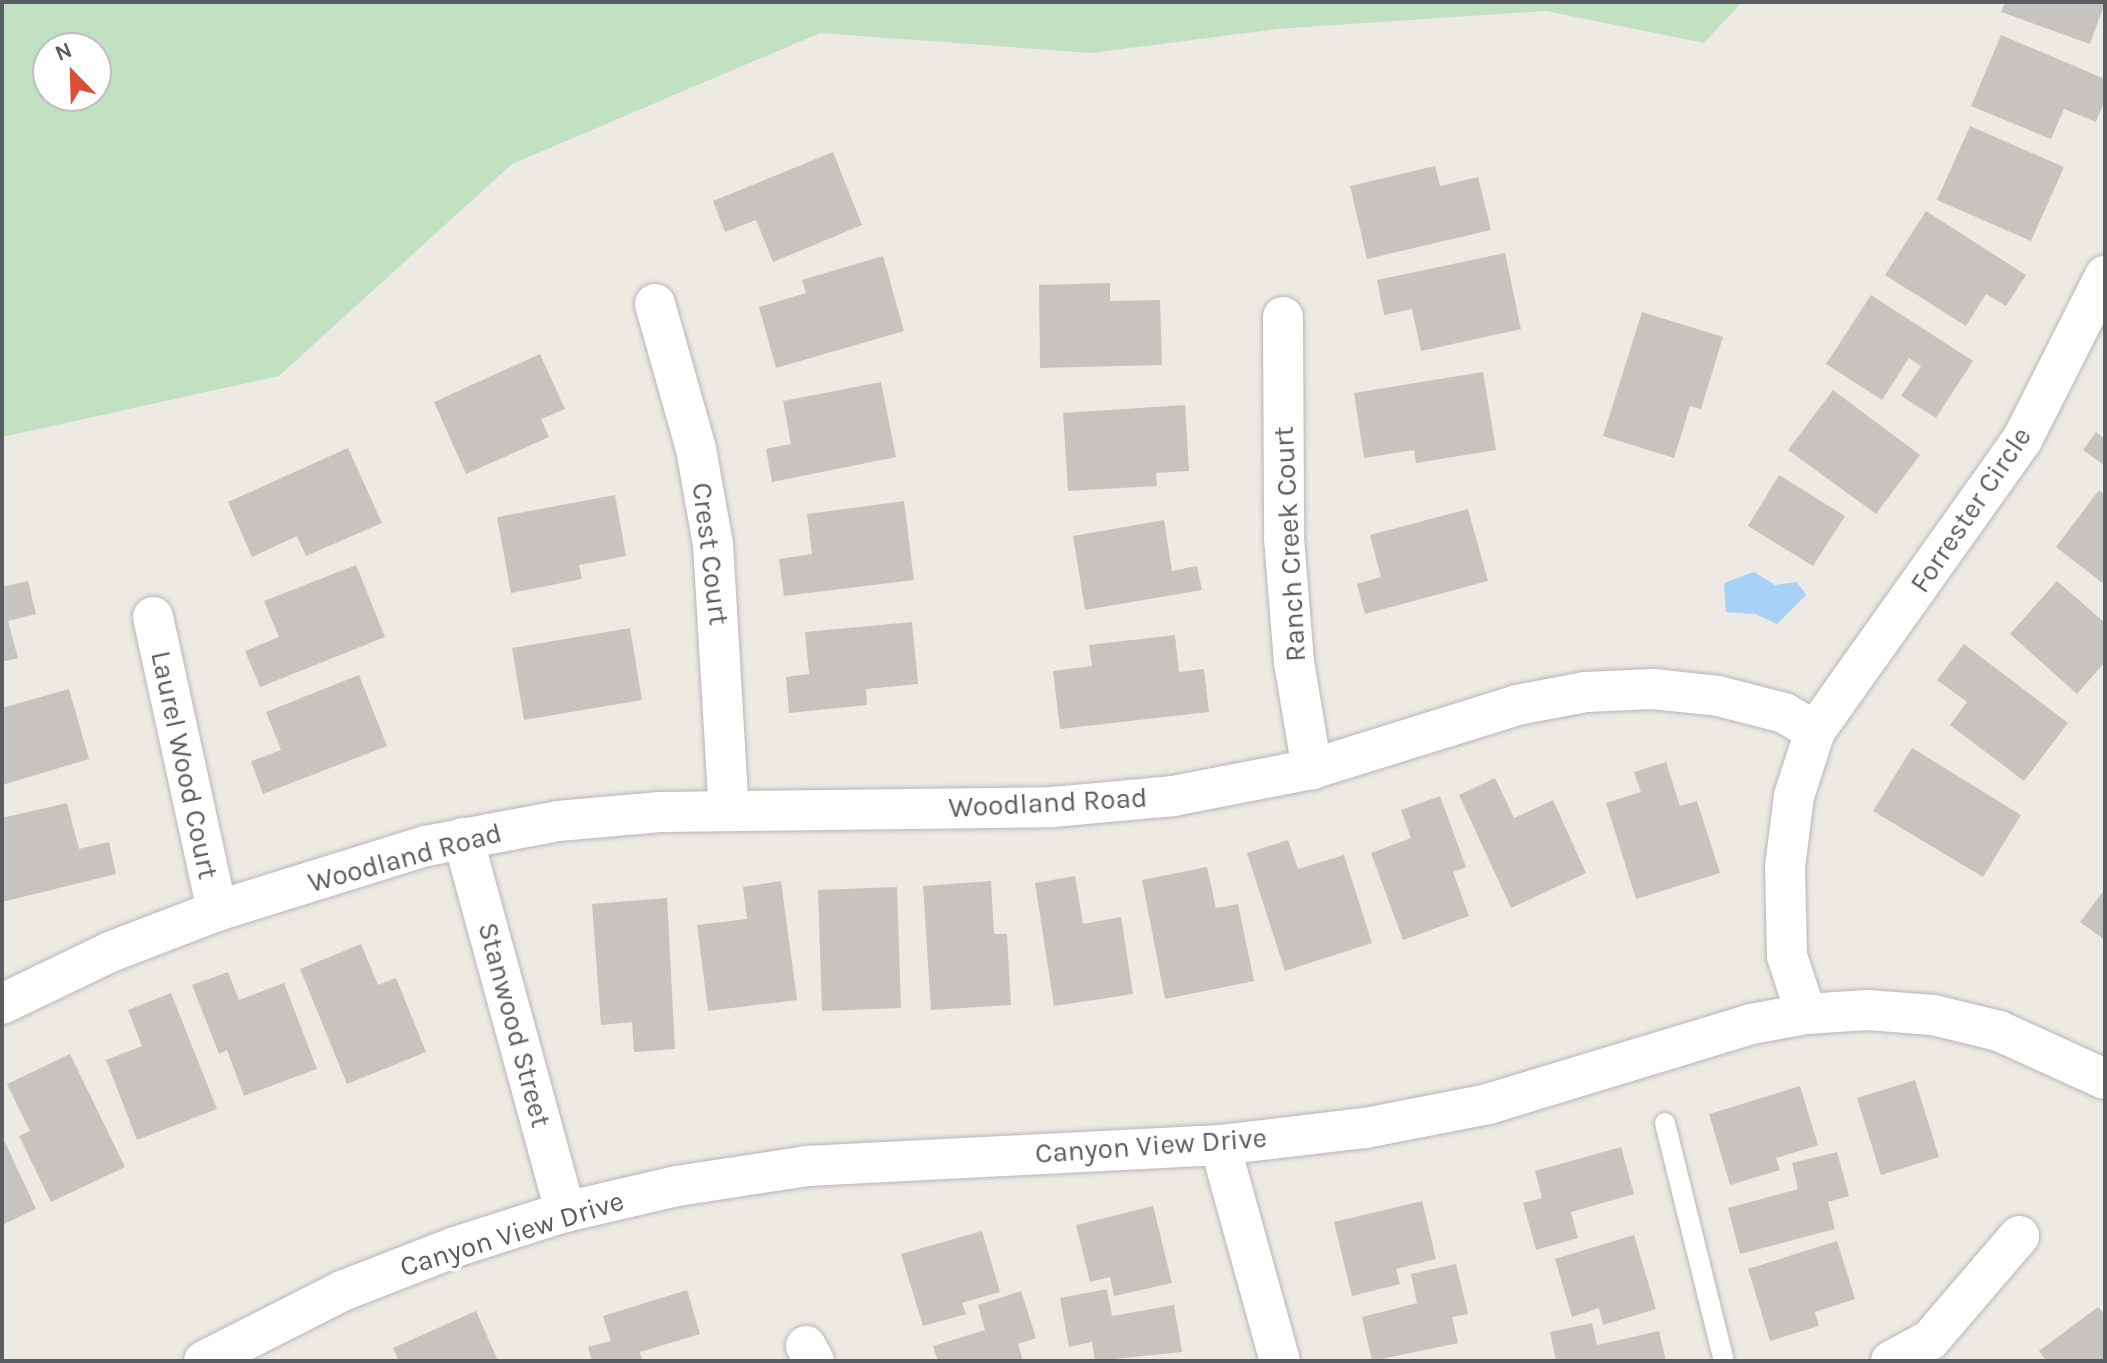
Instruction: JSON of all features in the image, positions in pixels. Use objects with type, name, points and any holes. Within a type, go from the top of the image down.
[{"type":"street","name":"Forrester Circle","points":[[1815,731],[2022,440],[2105,276]]},
{"type":"street","name":"Crest Court","points":[[655,304],[696,449],[713,544],[729,811]]},
{"type":"street","name":"Ranch Creek Court","points":[[1283,317],[1284,538],[1294,662],[1312,769]]},
{"type":"street","name":"Laurel Wood Court","points":[[153,617],[203,866],[217,911]]},
{"type":"street","name":"Woodland Road","points":[[2,1004],[110,952],[217,911],[463,838],[558,821],[729,811],[1053,807],[1173,796],[1312,769],[1517,705],[1586,692],[1653,689],[1718,696],[1784,713],[1815,731]]},
{"type":"street","points":[[1806,1014],[1787,956],[1785,867],[1794,796],[1815,731]]},
{"type":"street","name":"Stanwood Street","points":[[463,838],[565,1212]]},
{"type":"street","name":"Canyon View Drive","points":[[204,1361],[342,1291],[455,1247],[565,1212],[677,1186],[807,1166],[1220,1145],[1365,1128],[1488,1104],[1751,1024],[1806,1014],[1868,1010],[1933,1015],[1999,1031],[2105,1079]]},
{"type":"street","points":[[1220,1145],[1280,1361]]},
{"type":"street","points":[[1891,1361],[1930,1340],[2019,1236]]},
{"type":"lane","points":[[1665,1123],[1724,1361]]},
{"type":"green space","points":[[2,2],[1742,2],[1704,43],[1546,11],[1277,29],[1091,53],[820,33],[512,164],[279,376],[2,437]]},
{"type":"water","points":[[1754,572],[1775,585],[1797,582],[1806,595],[1777,624],[1755,614],[1726,612],[1724,583]]},
{"type":"building","points":[[2005,2],[2105,3],[2090,44],[2001,12]]},
{"type":"building","points":[[2001,35],[2105,79],[2105,100],[2096,122],[2064,109],[2051,139],[1971,106]]},
{"type":"building","points":[[1970,126],[2064,167],[2031,241],[1937,200]]},
{"type":"building","points":[[833,152],[862,225],[773,262],[756,220],[725,232],[713,201]]},
{"type":"building","points":[[1435,166],[1440,186],[1478,177],[1491,230],[1367,259],[1350,186]]},
{"type":"building","points":[[1926,211],[2026,275],[2006,306],[1986,294],[1966,326],[1885,275]]},
{"type":"building","points":[[1505,253],[1521,329],[1421,351],[1412,309],[1384,315],[1377,280]]},
{"type":"building","points":[[883,256],[904,331],[776,368],[759,307],[806,293],[802,280]]},
{"type":"building","points":[[1110,283],[1110,301],[1160,300],[1162,365],[1040,368],[1039,285]]},
{"type":"building","points":[[1871,295],[1973,361],[1936,418],[1901,396],[1921,366],[1909,358],[1882,400],[1826,364]]},
{"type":"building","points":[[1642,312],[1723,337],[1701,409],[1690,406],[1674,458],[1603,436]]},
{"type":"building","points":[[540,354],[565,409],[541,419],[549,437],[466,474],[434,402]]},
{"type":"building","points":[[1483,372],[1496,450],[1416,463],[1414,450],[1364,458],[1354,393]]},
{"type":"building","points":[[881,382],[896,457],[772,482],[766,449],[791,444],[783,401]]},
{"type":"building","points":[[1833,390],[1920,455],[1876,514],[1788,450]]},
{"type":"building","points":[[1185,405],[1189,471],[1156,473],[1157,486],[1068,491],[1063,413]]},
{"type":"building","points":[[2096,432],[2105,439],[2105,466],[2083,450]]},
{"type":"building","points":[[348,448],[382,523],[306,556],[297,536],[252,557],[228,502]]},
{"type":"building","points":[[1779,475],[1845,516],[1813,566],[1748,526]]},
{"type":"building","points":[[2099,490],[2105,495],[2105,585],[2056,547]]},
{"type":"building","points":[[615,495],[626,556],[579,565],[582,579],[511,593],[497,517]]},
{"type":"building","points":[[904,501],[914,580],[784,596],[779,559],[812,554],[807,514]]},
{"type":"building","points":[[1468,509],[1488,581],[1365,614],[1357,584],[1381,577],[1370,535]]},
{"type":"building","points":[[1164,520],[1172,571],[1197,566],[1202,590],[1085,610],[1073,536]]},
{"type":"building","points":[[356,565],[385,637],[260,687],[245,651],[279,637],[264,601]]},
{"type":"building","points":[[28,581],[36,614],[8,621],[18,658],[2,662],[2,587]]},
{"type":"building","points":[[2057,581],[2105,623],[2105,662],[2077,694],[2010,634]]},
{"type":"building","points":[[912,622],[918,684],[866,689],[867,705],[789,713],[786,677],[809,674],[805,632]]},
{"type":"building","points":[[630,628],[642,700],[524,720],[512,648]]},
{"type":"building","points":[[1175,635],[1179,672],[1204,669],[1209,712],[1060,729],[1053,671],[1092,666],[1089,645]]},
{"type":"building","points":[[1964,644],[2068,723],[2024,781],[1950,725],[1967,702],[1937,680]]},
{"type":"building","points":[[359,675],[387,746],[263,794],[251,761],[281,750],[266,712]]},
{"type":"building","points":[[69,689],[89,759],[2,785],[2,708]]},
{"type":"building","points":[[1912,748],[2021,815],[1983,877],[1873,811]]},
{"type":"building","points":[[1666,762],[1680,806],[1697,801],[1720,873],[1636,899],[1606,803],[1641,792],[1634,772]]},
{"type":"building","points":[[1495,778],[1514,818],[1553,800],[1586,873],[1511,908],[1459,795]]},
{"type":"building","points":[[1440,796],[1466,867],[1453,872],[1469,916],[1403,940],[1371,853],[1411,838],[1401,810]]},
{"type":"building","points":[[67,803],[79,849],[109,842],[116,874],[2,902],[2,818]]},
{"type":"building","points":[[1288,840],[1298,869],[1344,855],[1372,943],[1285,971],[1247,853]]},
{"type":"building","points":[[1207,867],[1216,908],[1238,904],[1254,981],[1165,999],[1142,880]]},
{"type":"building","points":[[1075,876],[1083,924],[1121,917],[1133,994],[1054,1006],[1035,883]]},
{"type":"building","points":[[781,881],[797,1000],[708,1011],[697,925],[747,919],[743,887]]},
{"type":"building","points":[[991,881],[994,934],[1007,934],[1011,1005],[931,1010],[923,886]]},
{"type":"building","points":[[897,887],[901,1008],[822,1011],[818,890]]},
{"type":"building","points":[[2105,889],[2105,940],[2080,922]]},
{"type":"building","points":[[667,898],[675,1049],[634,1052],[632,1022],[601,1025],[592,904]]},
{"type":"building","points":[[361,944],[378,985],[396,978],[426,1052],[347,1084],[300,969]]},
{"type":"building","points":[[228,972],[239,1000],[284,983],[317,1069],[244,1096],[227,1050],[219,1054],[192,985]]},
{"type":"building","points":[[171,993],[217,1109],[137,1140],[106,1060],[142,1046],[128,1010]]},
{"type":"building","points":[[70,1054],[125,1167],[51,1202],[19,1136],[30,1131],[7,1084]]},
{"type":"building","points":[[1915,1080],[1939,1157],[1881,1175],[1857,1098]]},
{"type":"building","points":[[1800,1086],[1818,1145],[1776,1158],[1780,1170],[1730,1185],[1709,1114]]},
{"type":"building","points":[[2,1136],[36,1209],[2,1225]]},
{"type":"building","points":[[1621,1147],[1634,1194],[1571,1212],[1578,1238],[1536,1250],[1523,1203],[1542,1198],[1535,1171]]},
{"type":"building","points":[[1837,1152],[1849,1196],[1828,1202],[1835,1229],[1740,1254],[1728,1208],[1798,1189],[1792,1163]]},
{"type":"building","points":[[1422,1201],[1436,1259],[1396,1269],[1400,1284],[1352,1296],[1334,1222]]},
{"type":"building","points":[[1153,1206],[1172,1283],[1114,1296],[1110,1277],[1090,1282],[1076,1225]]},
{"type":"building","points":[[982,1231],[1000,1292],[962,1303],[966,1314],[923,1326],[901,1254]]},
{"type":"building","points":[[1634,1235],[1656,1309],[1603,1325],[1599,1308],[1572,1317],[1555,1259]]},
{"type":"building","points":[[1837,1241],[1855,1299],[1815,1312],[1819,1326],[1770,1341],[1748,1269]]},
{"type":"building","points":[[1456,1264],[1468,1314],[1452,1317],[1458,1343],[1372,1361],[1362,1317],[1417,1303],[1411,1274]]},
{"type":"building","points":[[1107,1289],[1112,1316],[1174,1305],[1182,1352],[1095,1361],[1092,1342],[1069,1347],[1060,1298]]},
{"type":"building","points":[[687,1290],[700,1334],[640,1352],[642,1361],[592,1361],[588,1347],[611,1341],[603,1316]]},
{"type":"building","points":[[1021,1291],[1036,1338],[1018,1344],[1023,1361],[938,1361],[933,1346],[985,1330],[978,1305]]},
{"type":"building","points":[[2098,1307],[2105,1315],[2105,1361],[2046,1361],[2039,1351]]},
{"type":"building","points":[[476,1311],[498,1361],[399,1361],[393,1348]]},
{"type":"building","points":[[1592,1323],[1597,1345],[1659,1331],[1666,1361],[1556,1361],[1550,1332]]}]
